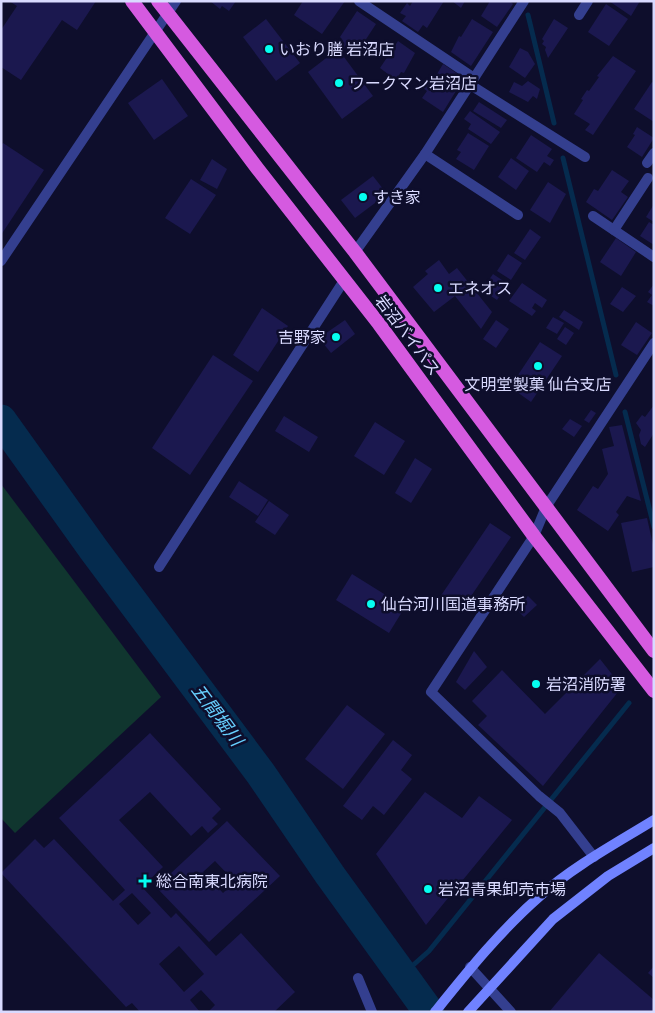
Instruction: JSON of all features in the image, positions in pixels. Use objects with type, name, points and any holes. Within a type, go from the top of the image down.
[{"type":"highway","name":"岩沼バイパス","points":[[132,1],[257,168],[344,279],[534,536],[654,691]]},
{"type":"highway","name":"岩沼バイパス","points":[[158,1],[355,252],[654,651]]},
{"type":"main road","points":[[435,1012],[470,967],[540,895],[594,857],[654,820]]},
{"type":"main road","points":[[468,1012],[553,919],[608,876],[654,848]]},
{"type":"street","points":[[1,261],[176,1]]},
{"type":"street","points":[[359,1],[472,81],[585,157]]},
{"type":"street","points":[[355,252],[425,154],[524,1]]},
{"type":"street","points":[[579,15],[588,1]]},
{"type":"street","points":[[647,164],[654,153]]},
{"type":"street","points":[[425,154],[518,215]]},
{"type":"street","points":[[614,230],[648,178]]},
{"type":"street","points":[[593,216],[654,257]]},
{"type":"street","points":[[159,567],[344,279]]},
{"type":"street","points":[[594,857],[560,813],[538,796],[432,692],[534,536],[546,507],[654,343]]},
{"type":"street","points":[[470,967],[511,1012]]},
{"type":"street","points":[[358,978],[372,1012]]},
{"type":"green space","points":[[1,484],[161,697],[15,833],[1,818]]},
{"type":"building","points":[[9,1],[96,1],[77,30],[62,20],[21,80],[1,67],[1,30],[17,6]]},
{"type":"building","points":[[210,1],[236,1],[229,11],[222,6],[220,9]]},
{"type":"building","points":[[303,1],[345,1],[322,34],[294,15]]},
{"type":"building","points":[[413,1],[444,1],[427,28],[423,25],[418,32],[402,21],[406,16],[400,13],[407,3],[410,6]]},
{"type":"building","points":[[452,1],[465,1],[461,8]]},
{"type":"building","points":[[490,1],[510,1],[513,4],[497,27],[481,16]]},
{"type":"building","points":[[609,1],[640,1],[631,16]]},
{"type":"building","points":[[606,4],[628,19],[609,46],[588,32]]},
{"type":"building","points":[[357,11],[376,24],[355,56],[338,44],[342,39],[340,37]]},
{"type":"building","points":[[266,19],[300,63],[276,81],[243,37]]},
{"type":"building","points":[[472,19],[493,32],[471,66],[451,52],[459,36],[461,37]]},
{"type":"building","points":[[554,19],[568,28],[548,58],[545,50],[546,47],[542,44],[544,41],[542,39]]},
{"type":"building","points":[[398,41],[415,53],[404,73],[401,72],[396,80],[380,68]]},
{"type":"building","points":[[520,48],[528,52],[535,64],[525,78],[509,67]]},
{"type":"building","points":[[338,49],[373,96],[342,119],[308,72]]},
{"type":"building","points":[[613,56],[636,71],[593,135],[585,130],[590,124],[574,114],[587,90],[589,91],[599,77],[597,76]]},
{"type":"building","points":[[443,64],[464,78],[443,112],[422,98],[427,91],[423,88],[430,77],[434,79]]},
{"type":"building","points":[[162,79],[188,116],[154,140],[128,103]]},
{"type":"building","points":[[528,81],[540,89],[537,99],[533,96],[528,102],[509,92],[514,82],[522,86]]},
{"type":"building","points":[[652,82],[654,83],[654,122],[634,109]]},
{"type":"building","points":[[479,102],[507,120],[501,128],[473,111]]},
{"type":"building","points":[[470,111],[500,132],[491,144],[468,129],[471,124],[464,119]]},
{"type":"building","points":[[637,127],[654,138],[642,157],[627,147],[635,135],[633,134]]},
{"type":"building","points":[[468,133],[489,146],[474,170],[456,159],[461,152],[457,150]]},
{"type":"building","points":[[531,135],[552,149],[547,156],[554,160],[550,166],[544,162],[537,172],[516,158]]},
{"type":"building","points":[[3,143],[44,170],[1,235],[1,146]]},
{"type":"building","points":[[511,158],[529,171],[516,190],[498,177]]},
{"type":"building","points":[[212,159],[227,169],[217,189],[200,180]]},
{"type":"building","points":[[612,170],[629,181],[621,192],[628,197],[612,220],[586,202],[594,189],[598,191]]},
{"type":"building","points":[[373,176],[387,194],[355,218],[341,200]]},
{"type":"building","points":[[191,179],[216,195],[190,234],[165,218]]},
{"type":"building","points":[[548,182],[566,194],[550,223],[530,210]]},
{"type":"building","points":[[654,204],[654,222],[646,217]]},
{"type":"building","points":[[649,222],[654,225],[654,245],[640,236]]},
{"type":"building","points":[[530,229],[541,237],[525,260],[514,253]]},
{"type":"building","points":[[616,238],[636,252],[621,276],[600,262]]},
{"type":"building","points":[[508,254],[522,263],[511,280],[497,271]]},
{"type":"building","points":[[439,260],[449,274],[457,268],[492,312],[481,329],[455,296],[434,312],[413,287],[428,274],[425,271]]},
{"type":"building","points":[[493,274],[508,284],[497,300],[482,290]]},
{"type":"building","points":[[522,283],[547,300],[542,308],[535,303],[532,308],[536,311],[532,316],[509,301]]},
{"type":"building","points":[[654,284],[654,306],[647,302],[652,295],[648,292]]},
{"type":"building","points":[[622,287],[636,296],[623,312],[610,304]]},
{"type":"building","points":[[262,308],[288,326],[258,372],[233,355]]},
{"type":"building","points":[[564,310],[583,322],[579,330],[559,317]]},
{"type":"building","points":[[553,317],[564,323],[557,334],[546,328]]},
{"type":"building","points":[[345,320],[355,334],[331,353],[319,338]]},
{"type":"building","points":[[496,320],[509,329],[496,348],[483,339]]},
{"type":"building","points":[[636,322],[652,333],[637,355],[621,345]]},
{"type":"building","points":[[565,327],[574,333],[566,345],[557,339]]},
{"type":"building","points":[[540,342],[562,356],[531,402],[510,387]]},
{"type":"building","points":[[213,355],[253,381],[190,475],[152,448]]},
{"type":"building","points":[[654,405],[654,433],[645,447],[641,444],[639,435],[641,430],[636,423],[642,415],[645,417]]},
{"type":"building","points":[[591,410],[596,413],[589,423],[584,420]]},
{"type":"building","points":[[284,416],[318,437],[309,452],[275,431]]},
{"type":"building","points":[[570,419],[582,426],[574,437],[562,429]]},
{"type":"building","points":[[375,422],[405,441],[384,475],[354,456]]},
{"type":"building","points":[[622,425],[641,501],[627,496],[616,512],[619,515],[608,531],[577,510],[593,486],[598,489],[608,474],[602,449],[614,446],[609,427]]},
{"type":"building","points":[[415,458],[432,469],[411,503],[395,493]]},
{"type":"building","points":[[239,481],[268,500],[258,516],[229,497]]},
{"type":"building","points":[[269,501],[289,515],[275,535],[255,522]]},
{"type":"building","points":[[647,518],[654,549],[654,567],[632,572],[621,523]]},
{"type":"building","points":[[490,523],[511,537],[461,611],[440,597]]},
{"type":"building","name":"仙台河川国道事務所","points":[[352,574],[405,607],[389,633],[336,600]]},
{"type":"building","points":[[528,596],[537,605],[524,617],[515,608]]},
{"type":"building","points":[[474,651],[487,667],[465,690],[456,682]]},
{"type":"building","points":[[600,659],[622,687],[543,786],[478,725],[487,716],[472,701],[502,670],[545,714]]},
{"type":"building","points":[[347,705],[385,734],[343,789],[305,759]]},
{"type":"building","points":[[150,733],[221,809],[212,818],[218,824],[208,833],[202,826],[191,836],[150,792],[119,820],[163,867],[142,887],[171,918],[176,913],[216,956],[241,933],[295,992],[274,1012],[208,1012],[215,1005],[201,990],[190,1000],[200,1012],[140,1012],[132,1003],[126,1007],[1,873],[35,839],[44,848],[54,839],[113,901],[125,890],[59,818]],"holes":[[[132,893],[151,913],[138,925],[119,904]],[[179,946],[204,974],[184,992],[159,964]]]},
{"type":"building","points":[[393,740],[412,755],[401,770],[412,779],[384,815],[373,806],[362,820],[343,806]]},
{"type":"building","name":"岩沼青果卸売市場","points":[[425,792],[462,818],[479,796],[512,820],[426,925],[376,854]]},
{"type":"building","points":[[227,821],[280,876],[209,942],[156,887]],"holes":[[[215,861],[235,882],[223,893],[203,872]]]},
{"type":"building","points":[[599,953],[654,1000],[654,1012],[549,1012]]},
{"type":"building","points":[[654,966],[654,978],[648,973]]},
{"type":"waterway","points":[[528,15],[554,123]]},
{"type":"waterway","points":[[563,158],[616,375]]},
{"type":"waterway","points":[[625,412],[654,527]]},
{"type":"waterway","name":"五間堀川","points":[[1,420],[94,550],[261,774],[330,875],[429,1012]]},
{"type":"waterway","points":[[402,975],[429,951],[629,703]]},
{"type":"place","name":"いおり膳 岩沼店","points":[[269,49]]},
{"type":"place","name":"ワークマン岩沼店","points":[[339,83]]},
{"type":"place","name":"すき家","points":[[363,197]]},
{"type":"place","name":"エネオス","points":[[438,288]]},
{"type":"place","name":"吉野家","points":[[336,337]]},
{"type":"place","name":"文明堂製菓 仙台支店","points":[[538,366]]},
{"type":"place","name":"仙台河川国道事務所","points":[[371,604]]},
{"type":"place","name":"岩沼消防署","points":[[536,684]]},
{"type":"place","name":"総合南東北病院","points":[[145,881]]},
{"type":"place","name":"岩沼青果卸売市場","points":[[428,889]]}]
